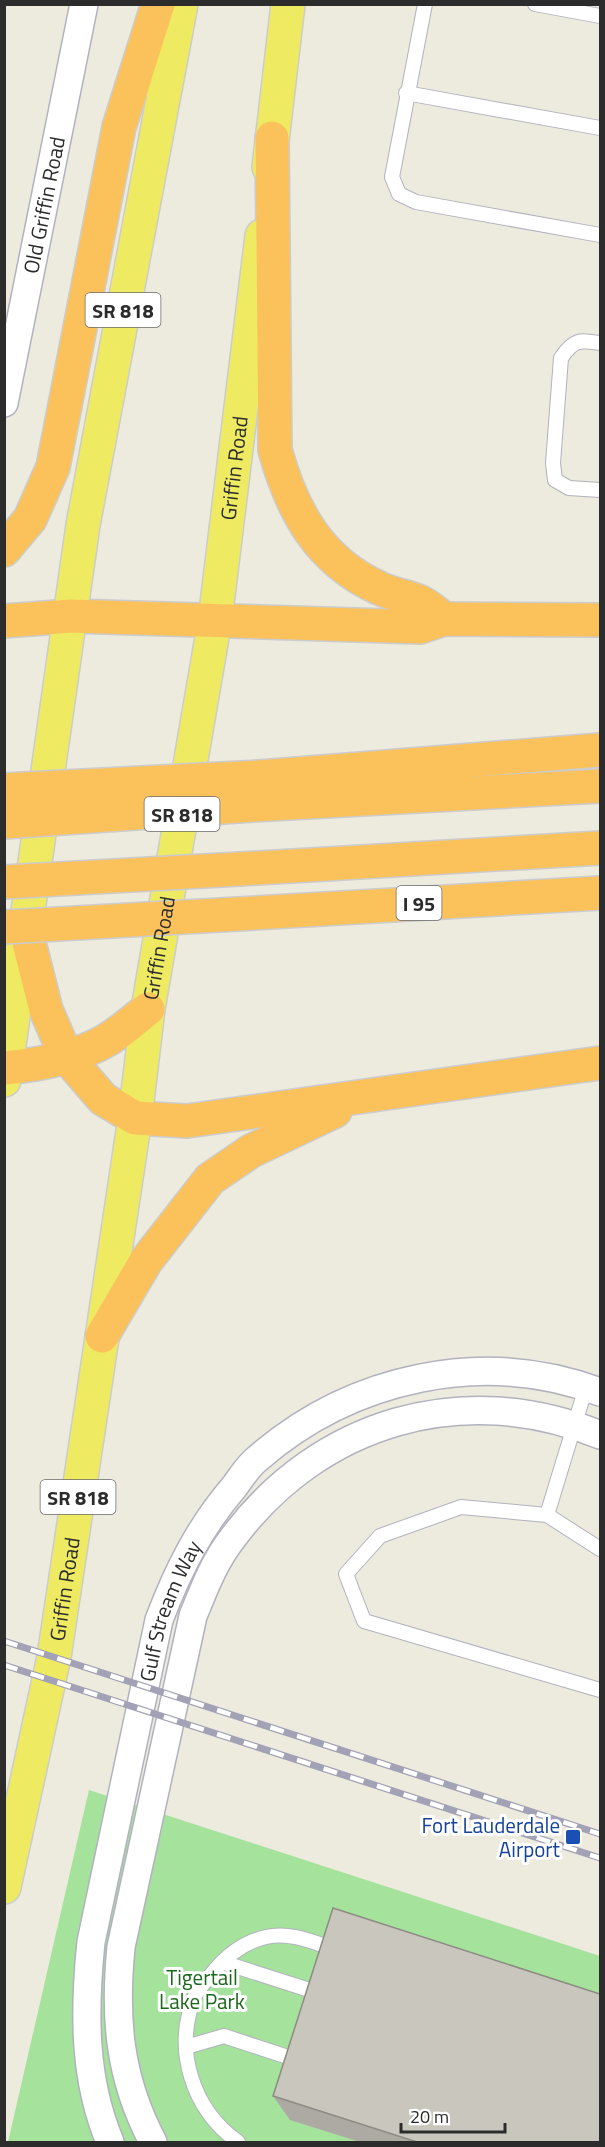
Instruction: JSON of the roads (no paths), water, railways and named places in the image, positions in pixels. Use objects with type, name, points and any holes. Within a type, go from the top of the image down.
[{"type":"highway","points":[[4,550],[30,519],[53,466],[118,127],[158,4]]},
{"type":"highway","points":[[272,138],[275,450],[289,494],[296,512],[342,566],[379,588],[420,601],[444,619]]},
{"type":"highway","points":[[4,621],[71,616],[420,627],[444,619],[600,620]]},
{"type":"highway","points":[[4,822],[600,750]]},
{"type":"highway","points":[[4,790],[256,791],[600,786]]},
{"type":"highway","points":[[4,882],[600,848]]},
{"type":"highway","name":"I 95","points":[[16,929],[600,893]]},
{"type":"highway","points":[[16,929],[66,1056],[103,1099],[135,1118],[187,1121],[364,1098],[600,1063]]},
{"type":"highway","points":[[5,1072],[66,1056],[108,1040],[148,1009]]},
{"type":"highway","points":[[102,1336],[146,1261],[210,1179],[251,1151],[364,1098]]},
{"type":"main road","name":"SR 818","points":[[5,1072],[16,929],[71,616],[99,435],[181,4]]},
{"type":"main road","name":"Griffin Road","points":[[4,1887],[50,1680],[135,1118],[148,1009],[215,620],[288,4]]},
{"type":"street","name":"Old Griffin Road","points":[[4,403],[84,4]]},
{"type":"street","name":"Gulf Stream Way","points":[[110,2142],[96,2097],[87,2038],[86,1989],[91,1942],[159,1620],[185,1558],[210,1514],[256,1459],[287,1437],[327,1411],[405,1379],[443,1372],[480,1371],[532,1376],[593,1389]]},
{"type":"street","name":"Gulf Stream Way","points":[[153,2142],[129,2084],[118,2037],[117,1993],[121,1947],[172,1703],[193,1616],[210,1573],[232,1539],[291,1475],[328,1449],[370,1431],[409,1418],[446,1411],[521,1414],[574,1425],[600,1435]]},
{"type":"lane","points":[[425,4],[406,93],[392,177],[399,194],[416,201],[600,235]]},
{"type":"lane","points":[[535,4],[600,16]]},
{"type":"lane","points":[[406,93],[600,128]]},
{"type":"lane","points":[[600,342],[580,340],[569,347],[561,358],[553,463],[555,480],[569,488],[600,490]]},
{"type":"lane","points":[[547,1515],[574,1425],[593,1389]]},
{"type":"lane","points":[[600,1549],[547,1515],[461,1507],[380,1536],[346,1574],[364,1621],[600,1690]]},
{"type":"lane","points":[[238,2142],[209,2113],[190,2075],[184,2032],[196,1994],[222,1962],[242,1945],[268,1936],[296,1936],[352,1955]]},
{"type":"lane","points":[[222,1962],[333,1998]]},
{"type":"lane","points":[[186,2047],[224,2036],[308,2063]]},
{"type":"railway","points":[[4,1641],[600,1834]]},
{"type":"railway","points":[[4,1665],[600,1858]]},
{"type":"place","name":"Fort Lauderdale Airport","points":[[573,1837]]},
{"type":"park label","name":"Tigertail Lake Park","points":[[202,1989]]}]
